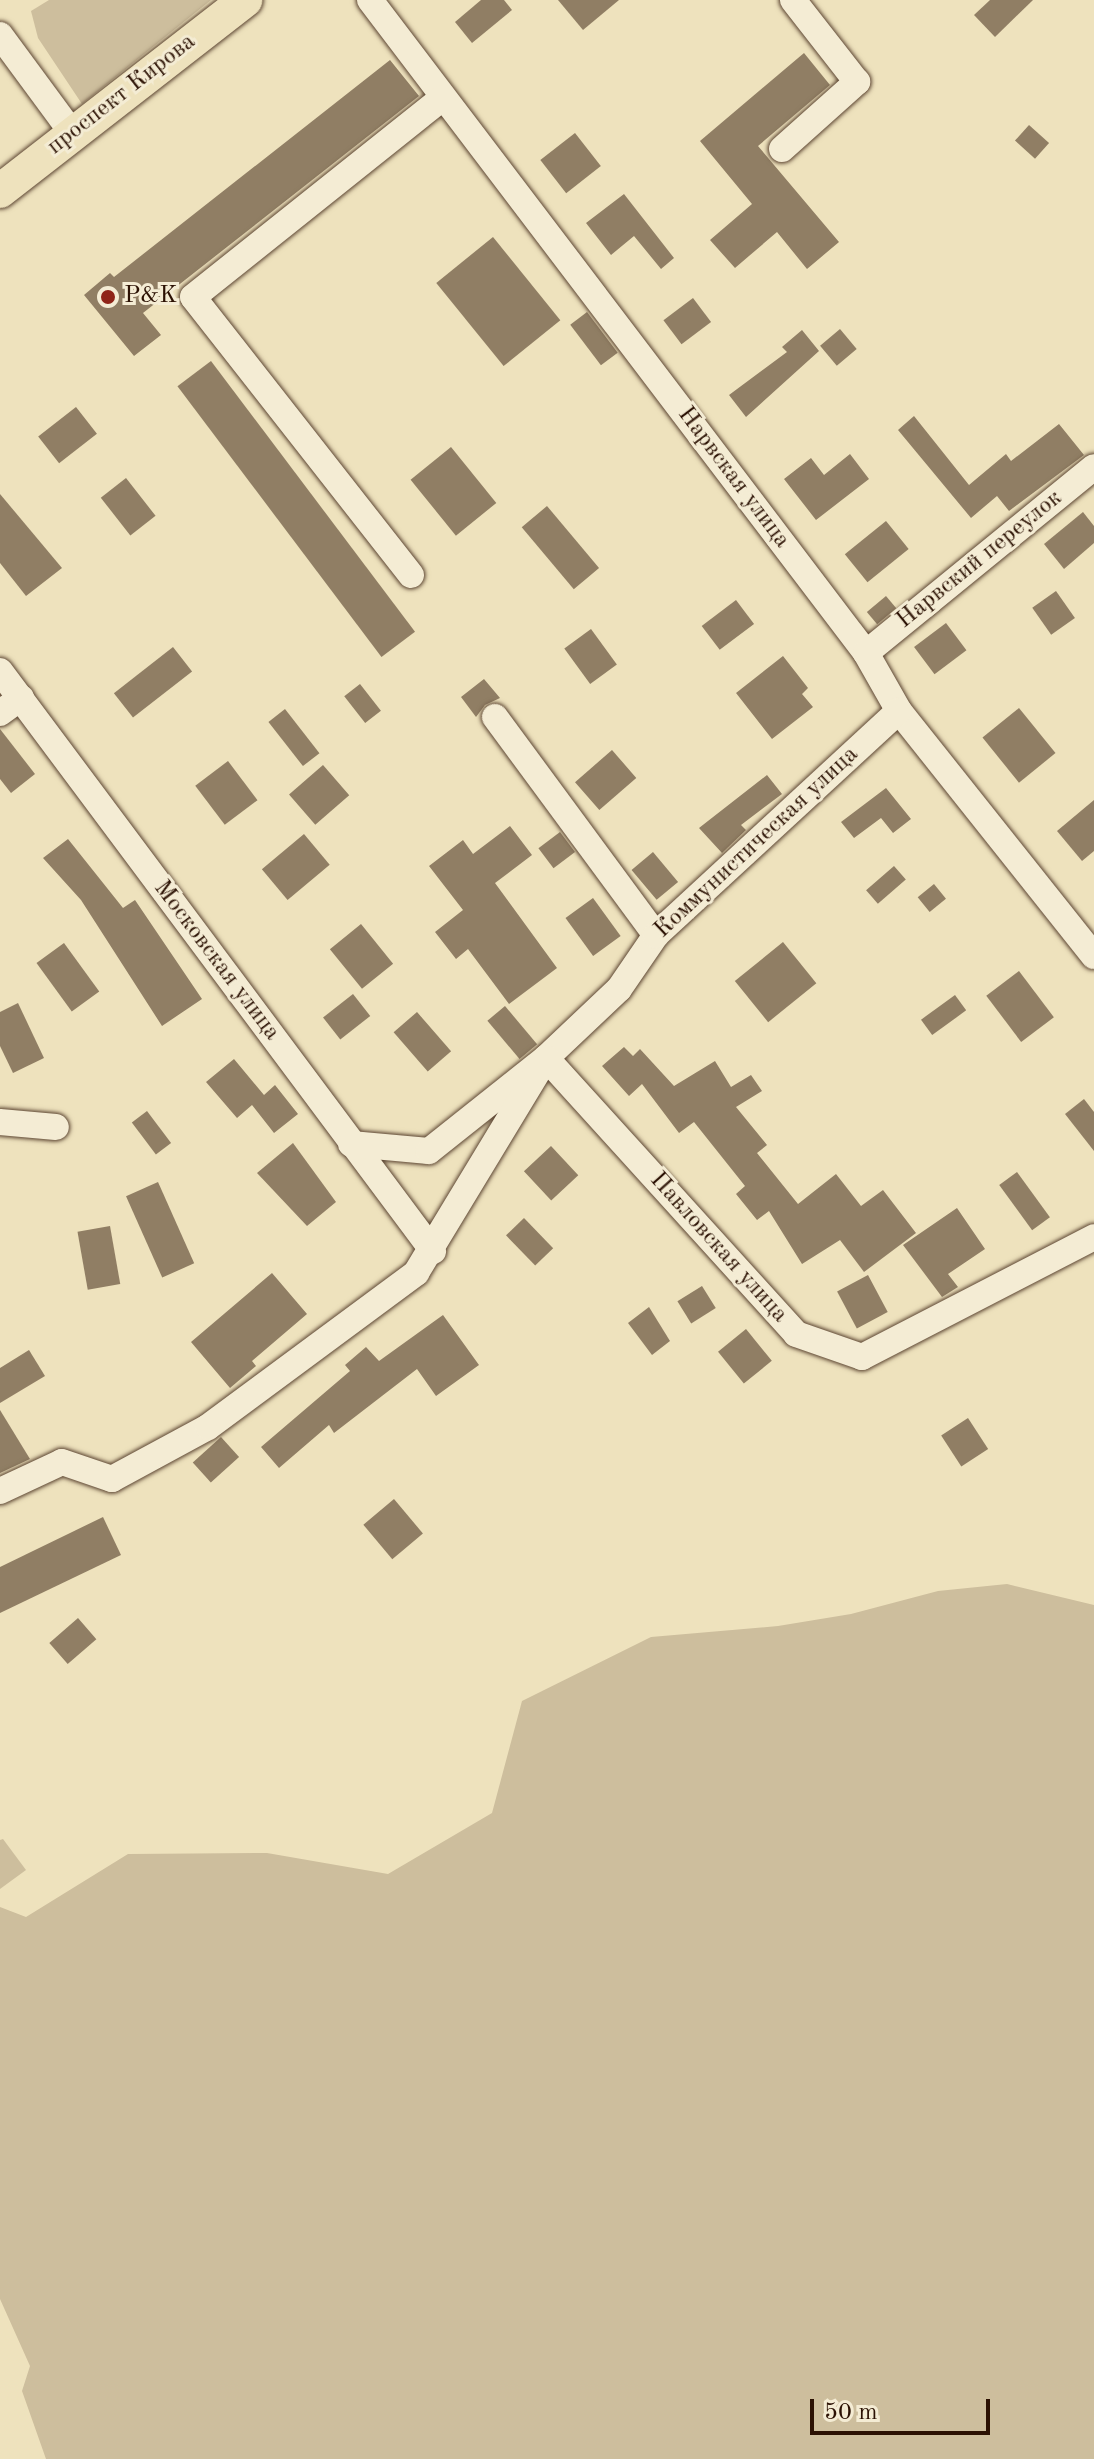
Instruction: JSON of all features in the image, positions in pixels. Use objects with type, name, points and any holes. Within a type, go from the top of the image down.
[{"type":"main road","name":"проспект Кирова","points":[[0,191],[245,0]]},
{"type":"street","name":"Нарвская улица","points":[[370,0],[866,653],[899,711],[1090,942]]},
{"type":"street","points":[[782,149],[857,82],[793,0]]},
{"type":"street","points":[[0,35],[73,134]]},
{"type":"street","points":[[411,575],[193,297],[442,98]]},
{"type":"street","name":"Нарвский переулок","points":[[866,653],[1094,467]]},
{"type":"street","name":"Московская улица","points":[[0,671],[10,705],[433,1251]]},
{"type":"street","name":"Коммунистическая улица","points":[[351,1144],[429,1151],[546,1058],[619,989],[656,935],[899,711]]},
{"type":"street","points":[[495,717],[656,935]]},
{"type":"street","points":[[0,1491],[62,1462],[112,1479],[208,1427],[392,1292],[433,1251],[546,1058]]},
{"type":"street","name":"Павловская улица","points":[[546,1058],[796,1334],[862,1357],[1094,1237]]},
{"type":"street","points":[[0,1122],[56,1127]]},
{"type":"shaded area","points":[[49,0],[211,0],[82,104],[38,38],[31,11]]},
{"type":"shaded area","points":[[1007,1584],[1094,1605],[1094,2459],[46,2459],[22,2391],[30,2366],[0,2299],[0,1907],[26,1917],[128,1854],[267,1853],[388,1874],[492,1813],[522,1701],[651,1637],[778,1626],[851,1614],[938,1591]]},
{"type":"shaded area","points":[[3,1839],[26,1870],[0,1889],[0,1840]]},
{"type":"building","points":[[481,0],[504,0],[512,10],[472,43],[455,22]]},
{"type":"building","points":[[558,0],[619,0],[583,30]]},
{"type":"building","points":[[990,0],[1033,0],[995,37],[974,15]]},
{"type":"building","points":[[804,53],[830,85],[758,146],[839,242],[807,269],[777,232],[735,268],[710,240],[752,204],[700,141]]},
{"type":"building","points":[[390,60],[419,96],[143,313],[161,335],[134,356],[84,295],[110,273],[114,277]]},
{"type":"building","points":[[1029,125],[1049,143],[1035,159],[1015,141]]},
{"type":"building","points":[[575,133],[601,166],[566,193],[540,160]]},
{"type":"building","points":[[624,194],[674,258],[661,269],[634,236],[611,255],[586,223]]},
{"type":"building","points":[[493,237],[560,320],[504,366],[436,283]]},
{"type":"building","points":[[693,298],[711,322],[682,344],[663,320]]},
{"type":"building","points":[[587,312],[618,353],[601,365],[570,325]]},
{"type":"building","points":[[840,329],[857,349],[837,366],[820,346]]},
{"type":"building","points":[[802,330],[819,351],[746,417],[729,395],[787,352],[782,347]]},
{"type":"building","points":[[211,361],[415,632],[381,657],[177,386]]},
{"type":"building","points":[[76,407],[97,434],[59,463],[38,437]]},
{"type":"building","points":[[914,416],[969,485],[1006,454],[1011,461],[1059,424],[1084,455],[1009,511],[997,496],[971,518],[898,430]]},
{"type":"building","points":[[451,447],[496,503],[456,536],[411,480]]},
{"type":"building","points":[[850,454],[869,479],[816,520],[784,479],[811,458],[824,475]]},
{"type":"building","points":[[126,478],[156,516],[130,536],[101,498]]},
{"type":"building","points":[[0,494],[62,568],[26,596],[0,563]]},
{"type":"building","points":[[547,506],[599,568],[574,589],[522,527]]},
{"type":"building","points":[[1083,512],[1094,526],[1094,543],[1064,569],[1044,544]]},
{"type":"building","points":[[886,521],[909,549],[867,582],[845,554]]},
{"type":"building","points":[[1056,591],[1075,618],[1051,635],[1032,608]]},
{"type":"building","points":[[886,596],[896,608],[877,624],[867,612]]},
{"type":"building","points":[[736,600],[754,624],[720,650],[702,626]]},
{"type":"building","points":[[946,623],[966,650],[935,674],[914,647]]},
{"type":"building","points":[[591,629],[617,665],[590,684],[564,648]]},
{"type":"building","points":[[173,647],[192,671],[133,718],[114,693]]},
{"type":"building","points":[[783,656],[808,688],[802,694],[813,707],[772,739],[736,693]]},
{"type":"building","points":[[484,679],[500,698],[485,705],[476,717],[461,697]]},
{"type":"building","points":[[360,684],[381,711],[365,723],[344,696]]},
{"type":"building","points":[[1019,708],[1056,753],[1019,783],[982,738]]},
{"type":"building","points":[[285,709],[319,753],[303,766],[268,722]]},
{"type":"building","points":[[0,729],[35,774],[11,793],[0,779]]},
{"type":"building","points":[[612,750],[636,778],[599,810],[575,782]]},
{"type":"building","points":[[228,761],[257,800],[225,825],[195,786]]},
{"type":"building","points":[[323,765],[349,795],[315,825],[289,795]]},
{"type":"building","points":[[767,775],[782,794],[741,825],[746,830],[722,853],[699,828]]},
{"type":"building","points":[[886,788],[911,819],[893,833],[881,818],[854,838],[841,822]]},
{"type":"building","points":[[1094,800],[1094,851],[1082,861],[1057,831]]},
{"type":"building","points":[[510,826],[532,855],[495,883],[557,968],[509,1004],[468,949],[456,959],[435,932],[463,910],[429,866],[463,840],[473,854]]},
{"type":"building","points":[[560,832],[575,852],[553,868],[538,848]]},
{"type":"building","points":[[304,834],[330,865],[288,900],[262,869]]},
{"type":"building","points":[[68,839],[123,908],[135,900],[202,999],[162,1026],[81,900],[43,858]]},
{"type":"building","points":[[653,852],[678,882],[657,900],[632,870]]},
{"type":"building","points":[[894,866],[906,880],[878,904],[866,890]]},
{"type":"building","points":[[934,884],[946,899],[930,912],[918,897]]},
{"type":"building","points":[[593,898],[621,936],[593,956],[565,918]]},
{"type":"building","points":[[361,924],[393,964],[362,989],[330,949]]},
{"type":"building","points":[[783,942],[816,983],[768,1022],[735,981]]},
{"type":"building","points":[[64,943],[99,992],[72,1012],[36,963]]},
{"type":"building","points":[[1019,971],[1054,1017],[1021,1042],[986,996]]},
{"type":"building","points":[[353,994],[370,1016],[340,1039],[323,1017]]},
{"type":"building","points":[[955,995],[966,1010],[932,1035],[921,1020]]},
{"type":"building","points":[[18,1003],[44,1058],[13,1073],[0,1046],[0,1012]]},
{"type":"building","points":[[505,1006],[537,1044],[520,1059],[487,1021]]},
{"type":"building","points":[[417,1012],[451,1051],[428,1072],[394,1032]]},
{"type":"building","points":[[624,1047],[633,1056],[640,1049],[674,1086],[715,1061],[731,1087],[751,1075],[762,1091],[736,1107],[767,1145],[757,1153],[798,1204],[836,1174],[861,1206],[883,1190],[916,1233],[864,1272],[840,1240],[802,1264],[769,1211],[757,1220],[736,1194],[745,1186],[694,1122],[679,1133],[642,1084],[629,1096],[602,1066]]},
{"type":"building","points":[[234,1059],[264,1095],[275,1085],[298,1114],[274,1133],[252,1105],[237,1118],[206,1082]]},
{"type":"building","points":[[1084,1099],[1094,1112],[1094,1151],[1065,1114]]},
{"type":"building","points":[[147,1111],[171,1143],[156,1154],[132,1122]]},
{"type":"building","points":[[293,1143],[336,1202],[307,1226],[257,1173]]},
{"type":"building","points":[[551,1146],[578,1175],[551,1200],[524,1171]]},
{"type":"building","points":[[1017,1172],[1050,1217],[1032,1230],[999,1185]]},
{"type":"building","points":[[158,1182],[194,1263],[162,1278],[126,1196]]},
{"type":"building","points":[[957,1208],[985,1249],[948,1274],[958,1287],[942,1297],[903,1245]]},
{"type":"building","points":[[524,1218],[553,1248],[535,1266],[506,1235]]},
{"type":"building","points":[[110,1226],[120,1284],[88,1290],[78,1232]]},
{"type":"building","points":[[272,1273],[307,1314],[252,1361],[256,1366],[230,1388],[191,1342]]},
{"type":"building","points":[[868,1275],[888,1312],[857,1329],[837,1291]]},
{"type":"building","points":[[702,1286],[716,1308],[691,1323],[677,1301]]},
{"type":"building","points":[[649,1307],[670,1341],[652,1355],[628,1323]]},
{"type":"building","points":[[443,1315],[479,1365],[436,1396],[417,1369],[334,1433],[329,1425],[279,1468],[261,1447],[350,1371],[345,1365],[366,1347],[379,1361]]},
{"type":"building","points":[[746,1329],[772,1361],[744,1384],[718,1352]]},
{"type":"building","points":[[29,1350],[45,1376],[0,1403],[0,1368]]},
{"type":"building","points":[[0,1410],[30,1459],[0,1473]]},
{"type":"building","points":[[968,1418],[988,1449],[961,1466],[941,1435]]},
{"type":"building","points":[[221,1437],[239,1457],[211,1482],[193,1462]]},
{"type":"building","points":[[394,1499],[423,1533],[392,1559],[363,1525]]},
{"type":"building","points":[[103,1517],[121,1555],[0,1613],[0,1567]]},
{"type":"building","points":[[78,1618],[96,1639],[68,1664],[49,1643]]},
{"type":"place","name":"P&K","points":[[108,297]]}]
